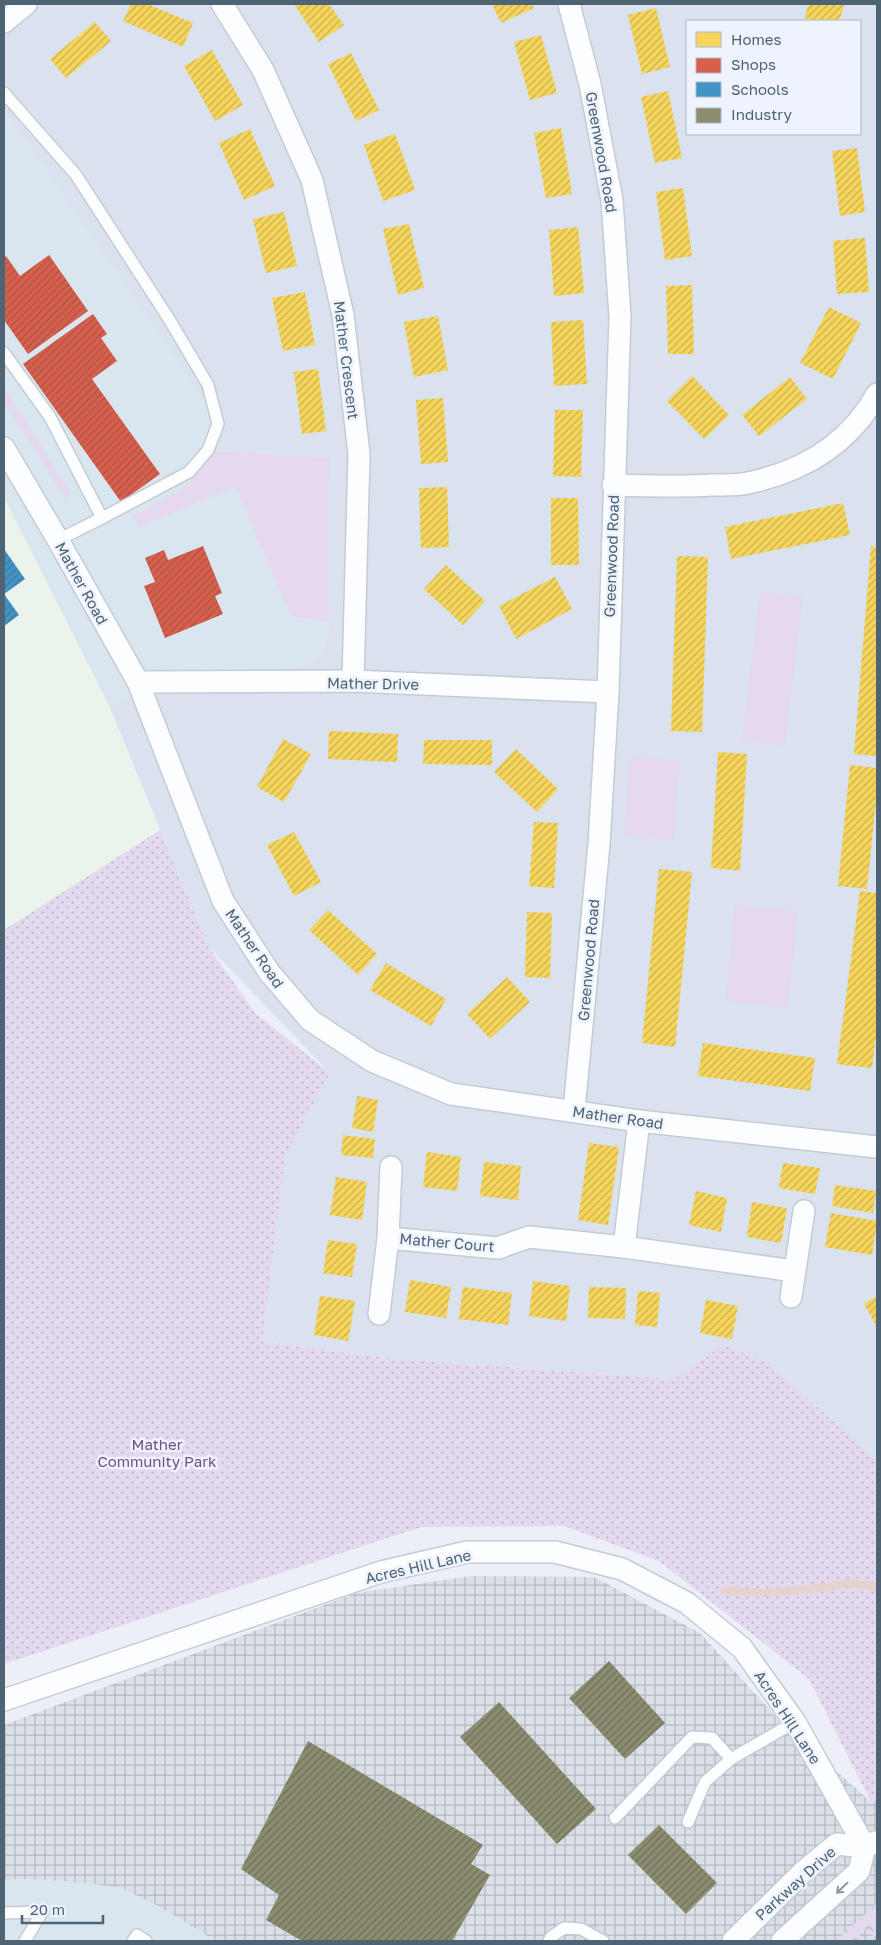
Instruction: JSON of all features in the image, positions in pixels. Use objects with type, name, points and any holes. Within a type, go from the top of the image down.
[{"type":"street","points":[[4,22],[26,4]]},
{"type":"street","name":"Mather Crescent","points":[[222,4],[263,70],[312,180],[343,315],[359,454],[353,681]]},
{"type":"street","name":"Greenwood Road","points":[[569,4],[590,84],[612,200],[620,316],[613,485],[608,692],[599,844],[574,1111]]},
{"type":"street","points":[[613,485],[680,487],[742,484],[797,468],[827,451],[856,426],[877,394]]},
{"type":"street","name":"Mather Road","points":[[4,448],[138,682],[223,900],[269,972],[310,1020],[372,1062],[451,1094],[640,1121],[877,1147]]},
{"type":"street","name":"Mather Drive","points":[[138,682],[353,681],[608,692]]},
{"type":"street","points":[[624,1247],[640,1121]]},
{"type":"street","name":"Mather Court","points":[[379,1314],[388,1238],[391,1167]]},
{"type":"street","points":[[792,1297],[794,1271],[804,1211]]},
{"type":"street","name":"Mather Court","points":[[388,1238],[498,1248],[529,1237],[624,1247],[794,1271]]},
{"type":"street","name":"Acres Hill Lane","points":[[4,1700],[381,1572],[467,1552],[555,1552],[622,1569],[687,1603],[742,1648],[795,1722],[871,1844]]},
{"type":"street","name":"Parkway Drive","points":[[733,1941],[804,1871],[837,1844],[871,1844]]},
{"type":"street","points":[[782,1941],[859,1871],[871,1844]]},
{"type":"lane","points":[[4,93],[76,176],[169,319],[208,385],[218,424],[208,450],[189,472],[58,540]]},
{"type":"lane","points":[[4,353],[50,417],[102,518]]},
{"type":"lane","points":[[688,1822],[705,1782],[732,1759],[795,1722]]},
{"type":"lane","points":[[615,1818],[692,1737],[712,1738],[732,1759]]},
{"type":"lane","points":[[4,1913],[42,1912],[25,1941]]},
{"type":"lane","points":[[549,1941],[551,1937],[564,1928],[580,1929],[603,1941]]},
{"type":"lane","points":[[133,1941],[136,1935],[146,1941]]},
{"type":"shaded area","points":[[4,4],[877,4],[877,1461],[767,1362],[723,1345],[675,1379],[394,1359],[262,1342],[285,1156],[330,1073],[208,946],[108,703],[302,667],[325,651],[329,622],[330,457],[215,451],[209,408],[4,110]]},
{"type":"shaded area","points":[[4,110],[209,408],[215,451],[235,487],[291,617],[329,622],[325,651],[302,667],[108,703],[4,513]]},
{"type":"shaded area","points":[[4,498],[108,703],[160,830],[4,930]]},
{"type":"shaded area","points":[[471,1576],[594,1577],[700,1633],[779,1720],[871,1802],[877,1801],[877,1941],[216,1941],[158,1906],[119,1887],[63,1881],[19,1879],[4,1881],[4,1725],[356,1593]]},
{"type":"shaded area","points":[[19,1879],[63,1881],[119,1887],[158,1906],[216,1941],[4,1941],[4,1881]]},
{"type":"green space","points":[[4,387],[71,493],[68,503],[4,403]]},
{"type":"green space","points":[[215,451],[330,457],[329,622],[291,617],[235,487],[139,527],[132,516],[184,488]]},
{"type":"green space","points":[[760,591],[803,596],[785,746],[742,741]]},
{"type":"green space","points":[[629,757],[680,760],[674,840],[624,837]]},
{"type":"green space","name":"Mather Community Park","points":[[160,830],[208,946],[255,1013],[330,1073],[285,1156],[262,1342],[394,1359],[674,1379],[723,1345],[767,1362],[877,1461],[877,1801],[871,1802],[809,1679],[659,1561],[564,1526],[421,1527],[4,1664],[4,930]]},
{"type":"green space","points":[[735,904],[798,911],[788,1008],[725,1001]]},
{"type":"green space","points":[[877,1903],[877,1938],[863,1930],[856,1941],[836,1941]]},
{"type":"building: Homes","points":[[131,4],[147,4],[193,23],[183,47],[123,21]]},
{"type":"building: Homes","points":[[294,4],[329,4],[344,25],[319,42]]},
{"type":"building: Homes","points":[[492,4],[532,4],[534,8],[501,23]]},
{"type":"building: Homes","points":[[809,4],[845,4],[839,20],[811,20],[804,18]]},
{"type":"building: Homes","points":[[656,8],[670,67],[642,74],[628,15]]},
{"type":"building: Homes","points":[[95,22],[111,41],[66,78],[50,59]]},
{"type":"building: Homes","points":[[541,35],[557,93],[530,100],[514,42]]},
{"type":"building: Homes","points":[[212,50],[243,105],[215,121],[184,66]]},
{"type":"building: Homes","points":[[351,53],[379,110],[356,121],[328,64]]},
{"type":"building: Homes","points":[[668,91],[682,158],[655,163],[641,97]]},
{"type":"building: Homes","points":[[561,128],[572,194],[546,198],[534,133]]},
{"type":"building: Homes","points":[[250,129],[275,186],[244,200],[219,143]]},
{"type":"building: Homes","points":[[395,134],[415,190],[383,201],[364,145]]},
{"type":"building: Homes","points":[[857,148],[865,212],[840,216],[832,151]]},
{"type":"building: Homes","points":[[683,188],[692,256],[665,260],[656,192]]},
{"type":"building: Homes","points":[[284,212],[297,266],[266,273],[253,219]]},
{"type":"building: Homes","points":[[409,224],[424,288],[398,295],[383,229]]},
{"type":"building: Homes","points":[[578,227],[584,293],[554,296],[549,230]]},
{"type":"building: Homes","points":[[865,238],[869,292],[837,294],[833,241]]},
{"type":"building: Homes","points":[[692,285],[694,354],[668,354],[666,286]]},
{"type":"building: Homes","points":[[305,292],[315,345],[283,351],[272,298]]},
{"type":"building: Homes","points":[[829,307],[861,323],[833,379],[800,363]]},
{"type":"building: Homes","points":[[438,316],[448,370],[414,377],[404,322]]},
{"type":"building: Homes","points":[[583,320],[587,384],[554,386],[551,322]]},
{"type":"building: Homes","points":[[318,369],[326,431],[302,434],[294,372]]},
{"type":"building: Homes","points":[[692,376],[729,415],[704,439],[667,401]]},
{"type":"building: Homes","points":[[790,377],[807,399],[759,436],[742,415]]},
{"type":"building: Homes","points":[[443,398],[448,462],[421,464],[416,400]]},
{"type":"building: Homes","points":[[555,410],[583,410],[581,477],[553,476]]},
{"type":"building: Homes","points":[[447,487],[449,547],[421,548],[419,488]]},
{"type":"building: Homes","points":[[551,498],[578,498],[579,565],[551,565]]},
{"type":"building: Homes","points":[[843,503],[850,535],[731,559],[725,527]]},
{"type":"building: Homes","points":[[871,546],[877,547],[877,756],[854,754]]},
{"type":"building: Homes","points":[[677,556],[708,557],[702,732],[671,731]]},
{"type":"building: Homes","points":[[446,565],[485,601],[463,625],[424,589]]},
{"type":"building: Homes","points":[[555,577],[572,609],[516,639],[499,606]]},
{"type":"building: Homes","points":[[329,731],[398,734],[397,762],[328,759]]},
{"type":"building: Homes","points":[[283,739],[311,754],[284,802],[257,787]]},
{"type":"building: Homes","points":[[424,740],[492,740],[492,765],[423,764]]},
{"type":"building: Homes","points":[[516,749],[558,789],[537,812],[494,772]]},
{"type":"building: Homes","points":[[718,752],[747,754],[740,871],[711,868]]},
{"type":"building: Homes","points":[[850,765],[877,768],[877,791],[867,889],[838,886]]},
{"type":"building: Homes","points":[[534,822],[558,823],[554,888],[529,886]]},
{"type":"building: Homes","points":[[294,832],[321,882],[294,896],[267,845]]},
{"type":"building: Homes","points":[[659,869],[692,872],[675,1047],[642,1043]]},
{"type":"building: Homes","points":[[860,891],[877,893],[877,1028],[872,1068],[837,1064]]},
{"type":"building: Homes","points":[[328,910],[377,954],[358,975],[309,930]]},
{"type":"building: Homes","points":[[527,912],[552,913],[550,978],[525,977]]},
{"type":"building: Homes","points":[[386,963],[446,999],[431,1026],[370,990]]},
{"type":"building: Homes","points":[[507,977],[530,1002],[490,1039],[467,1014]]},
{"type":"building: Homes","points":[[703,1043],[815,1058],[810,1091],[698,1076]]},
{"type":"building: Homes","points":[[357,1096],[378,1100],[373,1132],[352,1128]]},
{"type":"building: Homes","points":[[343,1135],[375,1139],[373,1158],[341,1155]]},
{"type":"building: Homes","points":[[589,1143],[619,1147],[608,1225],[578,1220]]},
{"type":"building: Homes","points":[[427,1152],[461,1157],[457,1191],[423,1187]]},
{"type":"building: Homes","points":[[484,1162],[521,1166],[518,1200],[480,1196]]},
{"type":"building: Homes","points":[[783,1163],[820,1168],[815,1194],[779,1188]]},
{"type":"building: Homes","points":[[336,1177],[367,1182],[362,1220],[330,1215]]},
{"type":"building: Homes","points":[[835,1185],[876,1191],[873,1213],[832,1206]]},
{"type":"building: Homes","points":[[696,1191],[727,1198],[721,1232],[689,1225]]},
{"type":"building: Homes","points":[[752,1202],[787,1208],[781,1243],[747,1237]]},
{"type":"building: Homes","points":[[831,1213],[877,1221],[872,1255],[825,1247]]},
{"type":"building: Homes","points":[[328,1240],[357,1244],[352,1277],[323,1273]]},
{"type":"building: Homes","points":[[410,1280],[451,1287],[446,1318],[405,1312]]},
{"type":"building: Homes","points":[[533,1281],[570,1286],[566,1321],[529,1316]]},
{"type":"building: Homes","points":[[463,1287],[512,1293],[508,1325],[459,1319]]},
{"type":"building: Homes","points":[[589,1287],[626,1288],[625,1319],[588,1318]]},
{"type":"building: Homes","points":[[638,1291],[660,1293],[657,1327],[635,1325]]},
{"type":"building: Homes","points":[[320,1296],[355,1301],[348,1341],[314,1335]]},
{"type":"building: Homes","points":[[877,1296],[877,1327],[864,1304]]},
{"type":"building: Homes","points":[[706,1300],[738,1306],[732,1339],[700,1333]]},
{"type":"building: Shops","points":[[49,255],[88,311],[28,354],[4,320],[4,258],[6,256],[20,276]]},
{"type":"building: Shops","points":[[93,314],[107,334],[101,338],[117,361],[92,379],[160,474],[121,502],[23,364]]},
{"type":"building: Shops","points":[[203,546],[222,593],[215,596],[223,614],[165,638],[144,586],[155,582],[145,558],[164,550],[168,560]]},
{"type":"building: Schools","points":[[4,549],[25,579],[4,594]]},
{"type":"building: Schools","points":[[4,594],[19,615],[4,626]]},
{"type":"building: Industry","points":[[609,1661],[665,1723],[625,1759],[569,1698]]},
{"type":"building: Industry","points":[[499,1702],[596,1809],[557,1844],[460,1737]]},
{"type":"building: Industry","points":[[308,1741],[483,1845],[471,1864],[490,1875],[452,1941],[302,1941],[266,1920],[279,1895],[241,1869]]},
{"type":"building: Industry","points":[[659,1825],[717,1883],[686,1914],[628,1855]]},
{"type":"waterway","points":[[725,1590],[765,1593],[850,1583],[877,1587]]}]
